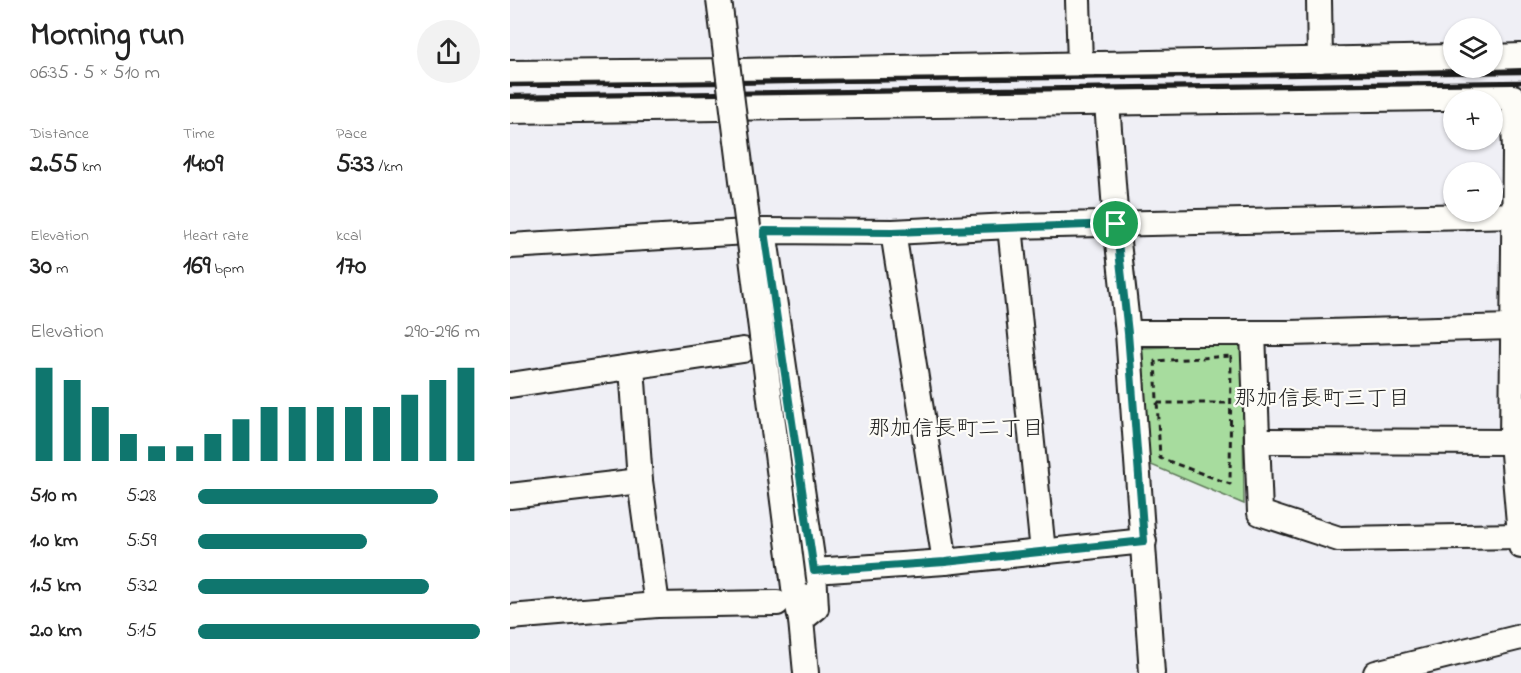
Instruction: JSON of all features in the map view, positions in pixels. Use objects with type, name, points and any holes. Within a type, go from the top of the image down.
[{"type":"street","points":[[719,0],[785,595],[801,620],[806,673]]},
{"type":"street","points":[[1078,0],[1080,64]]},
{"type":"street","points":[[1318,0],[1320,60]]},
{"type":"street","points":[[1503,57],[1521,56]]},
{"type":"street","points":[[510,73],[1443,57]]},
{"type":"street","points":[[510,111],[1513,97],[1518,151],[1512,327],[1512,442],[1521,546]]},
{"type":"street","points":[[1107,103],[1116,224],[1128,333],[1152,673]]},
{"type":"street","points":[[510,246],[764,231],[893,232],[1010,226],[1517,215]]},
{"type":"street","points":[[1010,226],[1043,552]]},
{"type":"street","points":[[764,231],[814,571],[816,608],[801,620]]},
{"type":"street","points":[[893,232],[945,562]]},
{"type":"street","points":[[1128,333],[1253,333],[1512,327]]},
{"type":"street","points":[[1253,333],[1260,513],[1339,539],[1521,536]]},
{"type":"street","points":[[510,385],[743,350]]},
{"type":"street","points":[[632,367],[640,481],[657,605]]},
{"type":"street","points":[[1257,441],[1512,442]]},
{"type":"street","points":[[510,496],[640,481]]},
{"type":"street","points":[[814,571],[945,562],[1144,541]]},
{"type":"street","points":[[510,617],[785,595]]},
{"type":"street","points":[[1376,673],[1521,637]]},
{"type":"path","points":[[1231,356],[1230,484],[1160,458],[1157,403],[1155,361],[1231,356]]},
{"type":"path","points":[[1157,403],[1230,403]]},
{"type":"green space","points":[[1242,344],[1244,504],[1149,464],[1142,348]]},
{"type":"railway","points":[[510,85],[1521,72]]},
{"type":"railway","points":[[510,96],[1521,82]]},
{"type":"district","name":"那加信長町三丁目","points":[[1322,400]]},
{"type":"district","name":"那加信長町二丁目","points":[[956,430]]},
{"type":"route","points":[[1116,224],[1128,333],[1144,541],[945,562],[814,571],[764,231],[893,232],[1010,226],[1116,224]]}]
